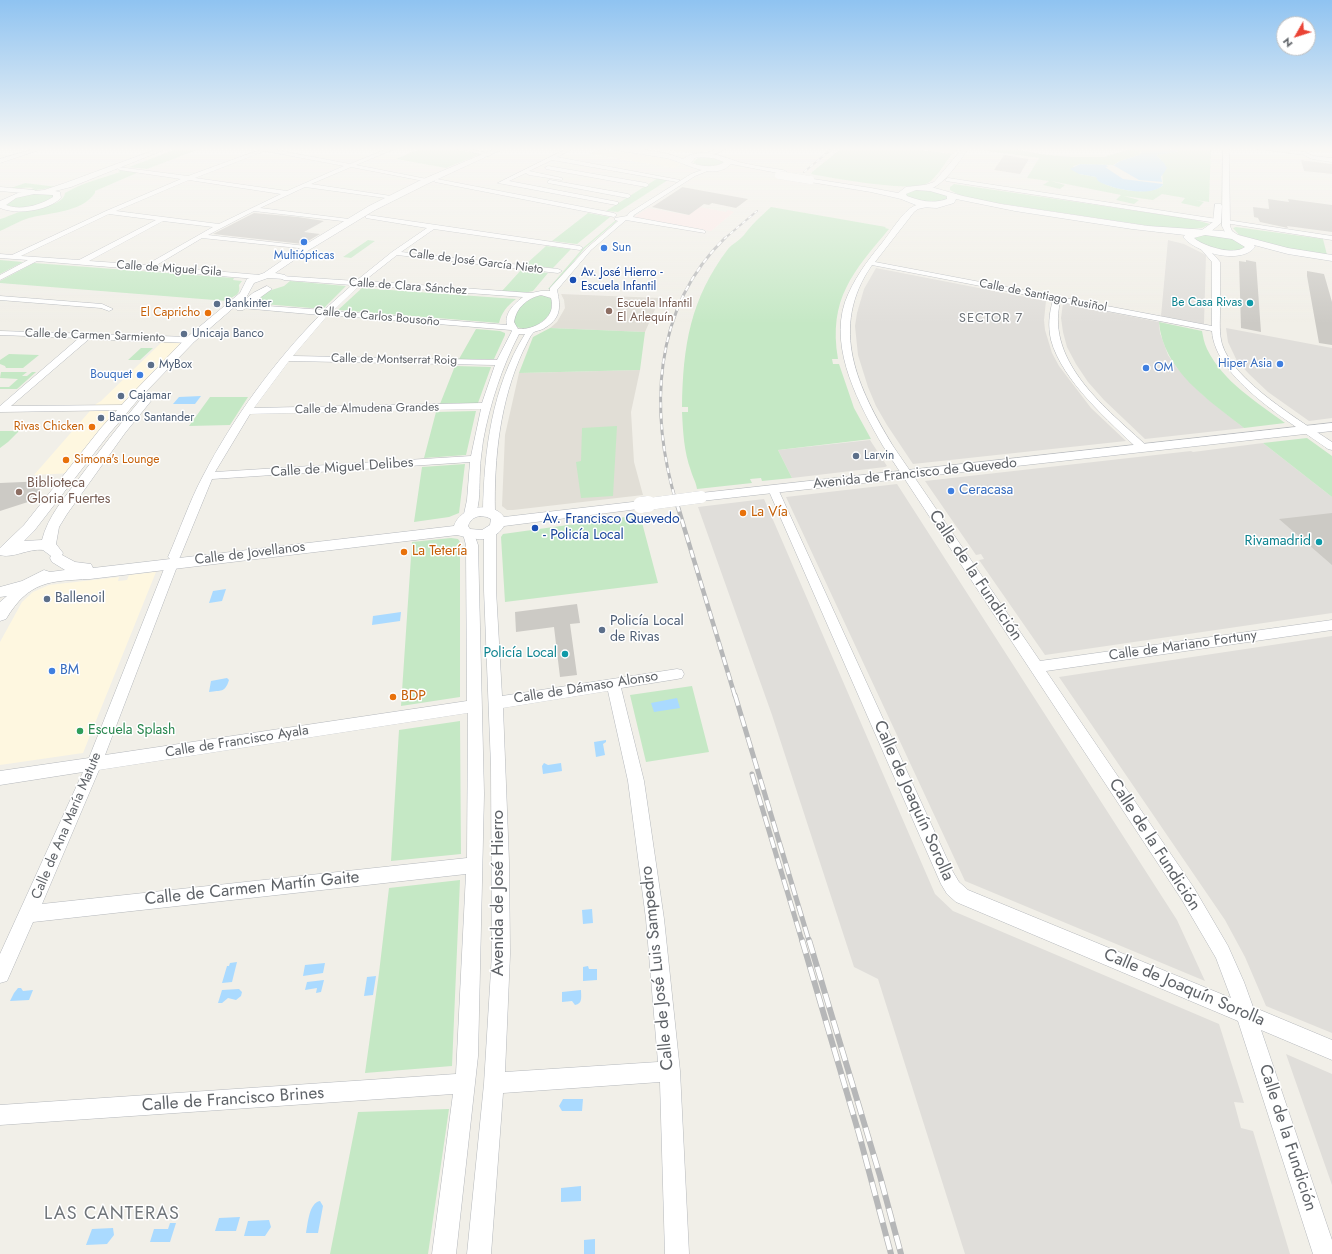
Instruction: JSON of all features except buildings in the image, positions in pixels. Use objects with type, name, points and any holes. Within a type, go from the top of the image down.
[{"type":"main road","points":[[980,207],[1132,231],[1176,239],[1200,247],[1237,253],[1284,256],[1332,262]]},
{"type":"main road","points":[[1003,207],[1140,228],[1219,233],[1288,251],[1332,258]]},
{"type":"main road","points":[[1200,232],[1188,237],[1191,242],[1200,247]]},
{"type":"main road","points":[[1237,253],[1247,251],[1250,247],[1240,239]]},
{"type":"street","points":[[7,207],[25,208]]},
{"type":"street","points":[[0,216],[32,207]]},
{"type":"street","points":[[13,257],[120,207]]},
{"type":"street","points":[[147,268],[200,236],[257,207]]},
{"type":"street","points":[[267,275],[306,248],[375,207]]},
{"type":"street","points":[[0,615],[6,607],[31,583],[48,571],[52,552],[52,527],[121,430],[173,371],[204,340],[256,294],[281,284],[288,269],[316,249],[387,207]]},
{"type":"street","points":[[567,207],[703,232]]},
{"type":"street","points":[[571,257],[580,248],[638,207]]},
{"type":"street","points":[[554,296],[546,292],[533,294],[525,299],[512,314],[510,320],[511,325],[515,329],[531,331],[544,325],[556,309],[557,303],[554,296],[554,290],[586,253],[622,217],[639,207]]},
{"type":"street","points":[[915,208],[922,207]]},
{"type":"street","points":[[1126,207],[1217,220]]},
{"type":"street","points":[[1200,232],[1215,226],[1218,207]]},
{"type":"street","points":[[1226,207],[1226,226],[1229,232],[1240,239]]},
{"type":"street","points":[[254,208],[349,221]]},
{"type":"street","name":"Calle de la Fundición","points":[[915,208],[870,264],[856,284],[846,317],[846,339],[849,363],[855,384],[873,422],[907,475],[1188,894],[1222,952],[1247,1014],[1325,1254]]},
{"type":"street","points":[[107,212],[220,226]]},
{"type":"street","points":[[368,217],[580,248]]},
{"type":"street","name":"Calle de Miguel Gila","points":[[80,263],[162,219]]},
{"type":"street","points":[[1226,222],[1332,238]]},
{"type":"street","name":"Calle de Ana María Matute","points":[[0,974],[29,914],[94,764],[173,561],[209,476],[248,411],[287,358],[326,313],[357,284],[394,253],[433,226]]},
{"type":"street","points":[[200,236],[306,248]]},
{"type":"street","points":[[1200,247],[1213,257],[1216,262],[1216,329],[1219,347],[1235,371],[1268,401],[1332,447]]},
{"type":"street","name":"Calle de José García Nieto","points":[[394,253],[555,274],[543,288],[533,294]]},
{"type":"street","points":[[1216,262],[1219,258],[1237,253]]},
{"type":"street","name":"Calle de Miguel Gila","points":[[0,256],[257,277]]},
{"type":"street","points":[[0,278],[36,259]]},
{"type":"street","name":"Calle de Santiago Rusiñol","points":[[870,264],[1216,329]]},
{"type":"street","points":[[2,553],[29,528],[100,437],[125,408],[190,340],[244,294],[248,287],[248,283],[257,277],[267,275],[283,277]]},
{"type":"street","name":"Calle de Clara Sánchez","points":[[283,277],[357,284],[533,294]]},
{"type":"street","points":[[248,287],[257,290],[267,289]]},
{"type":"street","points":[[0,298],[102,306],[109,308]]},
{"type":"street","points":[[1057,299],[1053,324],[1056,342],[1063,358],[1079,382],[1102,409],[1143,448]]},
{"type":"street","name":"Calle de Carlos Bousoño","points":[[242,306],[515,329]]},
{"type":"street","name":"Avenida de José Hierro","points":[[444,1254],[465,1083],[475,865],[476,794],[472,545],[467,526],[485,406],[515,329]]},
{"type":"street","name":"Avenida de José Hierro","points":[[479,1254],[494,1084],[501,954],[501,855],[496,703],[490,590],[493,522],[491,459],[501,402],[514,363],[524,341],[531,331]]},
{"type":"street","name":"Calle de Carmen Sarmiento","points":[[0,333],[190,340]]},
{"type":"street","points":[[1,409],[87,336]]},
{"type":"street","name":"Calle de Montserrat Roig","points":[[287,358],[501,363]]},
{"type":"street","name":"Calle de Almudena Grandes","points":[[248,411],[485,406]]},
{"type":"street","points":[[1,409],[125,408]]},
{"type":"street","name":"Avenida de Francisco de Quevedo","points":[[493,522],[701,497],[1332,427]]},
{"type":"street","name":"Calle de Miguel Delibes","points":[[209,476],[476,459]]},
{"type":"street","name":"Calle de Joaquín Sorolla","points":[[773,490],[947,878],[953,888],[962,896],[1332,1050]]},
{"type":"street","points":[[480,512],[493,522],[479,535],[467,526],[480,512]]},
{"type":"street","name":"Calle de Jovellanos","points":[[52,552],[72,567],[94,568],[173,561],[454,530],[467,526]]},
{"type":"street","points":[[2,553],[28,545],[52,552]]},
{"type":"street","name":"Calle de Jovellanos","points":[[0,592],[60,575],[90,574],[173,561]]},
{"type":"street","name":"Calle de Mariano Fortuny","points":[[1035,667],[1332,625]]},
{"type":"street","name":"Calle de Dámaso Alonso","points":[[496,703],[677,674]]},
{"type":"street","name":"Calle de José Luis Sampedro","points":[[613,684],[636,781],[655,919],[670,1071],[677,1254]]},
{"type":"street","name":"Calle de Francisco Ayala","points":[[0,778],[474,706]]},
{"type":"street","name":"Calle de Carmen Martín Gaite","points":[[29,914],[475,865]]},
{"type":"street","points":[[494,1084],[516,1081],[670,1071]]},
{"type":"street","name":"Calle de Francisco Brines","points":[[0,1115],[465,1083]]},
{"type":"shaded area","points":[[700,207],[734,212],[711,231],[634,217],[648,208],[688,215]]},
{"type":"shaded area","points":[[1168,240],[1184,244],[1206,255],[1204,324],[1161,316]]},
{"type":"shaded area","points":[[876,268],[1046,301],[1044,320],[1045,330],[1052,353],[1059,366],[1091,408],[1126,441],[913,464],[876,406],[868,387],[858,355],[855,326],[857,313],[864,289]]},
{"type":"shaded area","name":"Escuela Infantil El Arlequín","points":[[561,294],[660,298],[645,332],[550,328],[557,322],[565,308],[564,300]]},
{"type":"shaded area","points":[[1063,303],[1159,322],[1160,333],[1168,355],[1177,368],[1203,395],[1244,428],[1145,439],[1104,400],[1088,382],[1076,364],[1067,347],[1063,332],[1061,318]]},
{"type":"shaded area","points":[[1226,328],[1332,348],[1332,418],[1309,421],[1268,392],[1237,361],[1228,342]]},
{"type":"shaded area","points":[[165,339],[190,340],[72,473],[34,475],[96,404],[101,401]]},
{"type":"shaded area","points":[[640,370],[631,412],[634,462],[643,495],[513,510],[507,510],[502,506],[505,435],[519,373]]},
{"type":"shaded area","points":[[870,440],[887,466],[792,478],[778,450]]},
{"type":"shaded area","points":[[1263,443],[1332,497],[1332,613],[1045,655],[979,560],[984,559],[981,554],[976,555],[925,481],[1191,451],[1193,452]]},
{"type":"shaded area","points":[[897,484],[1177,920],[1205,981],[965,881],[786,497]]},
{"type":"shaded area","points":[[764,499],[935,894],[953,911],[1219,1024],[1244,1103],[1234,1102],[1241,1128],[1253,1131],[1290,1254],[965,1254],[878,979],[854,967],[772,715],[698,507]]},
{"type":"shaded area","points":[[156,572],[83,753],[0,765],[0,642],[22,602],[33,592],[49,585],[119,577],[118,581],[127,580],[129,575]]},
{"type":"shaded area","points":[[1332,636],[1332,1033],[1266,1006],[1245,957],[1225,920],[1059,677]]},
{"type":"shaded area","points":[[1286,1054],[1332,1074],[1332,1185],[1294,1077]]},
{"type":"green space","points":[[10,207],[33,207],[23,208]]},
{"type":"green space","points":[[45,207],[77,207],[65,211],[29,218],[0,231],[0,219],[20,212]]},
{"type":"green space","points":[[613,207],[627,207],[618,212],[606,211]]},
{"type":"green space","points":[[771,207],[886,227],[885,228],[889,229],[864,259],[846,288],[840,303],[837,319],[836,338],[838,359],[832,359],[833,364],[839,364],[854,408],[871,439],[778,450],[792,478],[762,481],[761,478],[750,479],[752,483],[697,489],[685,449],[682,412],[688,412],[688,407],[682,407],[684,364],[691,324],[705,286],[715,268],[730,247],[742,237]]},
{"type":"green space","points":[[1020,207],[1107,207],[1192,219],[1210,224],[1202,228],[1177,230]]},
{"type":"green space","points":[[588,213],[610,217],[577,244],[552,241]]},
{"type":"green space","points":[[616,220],[618,220],[585,248],[551,289],[548,289],[583,248]]},
{"type":"green space","points":[[1236,227],[1323,239],[1327,255],[1289,249],[1240,236],[1233,228]]},
{"type":"green space","points":[[1200,234],[1229,237],[1244,246],[1244,248],[1227,251],[1196,243],[1194,237]]},
{"type":"green space","points":[[368,240],[375,241],[351,258],[343,257]]},
{"type":"green space","points":[[546,246],[571,249],[553,268],[525,265]]},
{"type":"green space","points":[[0,260],[23,262],[0,274]]},
{"type":"green space","points":[[34,263],[234,278],[233,280],[242,281],[239,285],[238,293],[227,301],[0,283],[0,281]]},
{"type":"green space","points":[[521,270],[548,273],[533,291],[524,293],[502,291]]},
{"type":"green space","points":[[290,281],[346,286],[323,309],[252,303],[262,293],[284,286]]},
{"type":"green space","points":[[362,288],[516,299],[505,310],[499,323],[338,310]]},
{"type":"green space","points":[[538,296],[546,296],[552,299],[551,313],[539,324],[530,328],[525,329],[515,326],[515,316],[520,307],[524,303]]},
{"type":"green space","points":[[1159,322],[1202,331],[1207,349],[1222,372],[1252,399],[1285,423],[1244,428],[1217,407],[1178,370],[1162,339]]},
{"type":"green space","points":[[550,328],[645,332],[640,370],[519,373],[533,337]]},
{"type":"green space","points":[[476,329],[500,331],[505,333],[494,359],[459,359]]},
{"type":"green space","points":[[141,348],[153,348],[140,360],[128,360]]},
{"type":"green space","points":[[9,354],[39,355],[23,368],[6,368],[0,364],[0,360]]},
{"type":"green space","points":[[455,366],[491,367],[478,403],[440,404]]},
{"type":"green space","points":[[1,372],[27,372],[22,376],[27,376],[32,372],[36,372],[17,389],[0,389],[0,387],[9,387],[18,379],[0,378]]},
{"type":"green space","points":[[210,397],[248,397],[230,425],[189,426]]},
{"type":"green space","points":[[476,411],[466,455],[424,458],[436,412]]},
{"type":"green space","points":[[617,426],[613,496],[581,498],[576,462],[581,461],[582,428]]},
{"type":"green space","points":[[0,431],[19,431],[0,448]]},
{"type":"green space","points":[[1307,438],[1332,456],[1332,497],[1263,443]]},
{"type":"green space","points":[[465,464],[459,513],[449,517],[414,522],[422,467]]},
{"type":"green space","points":[[640,515],[658,583],[505,602],[501,537],[503,534]]},
{"type":"green space","points":[[451,538],[458,539],[460,542],[460,697],[401,706],[412,542]]},
{"type":"green space","points":[[692,686],[709,752],[646,762],[630,695]]},
{"type":"green space","points":[[460,721],[461,854],[391,861],[399,730]]},
{"type":"green space","points":[[460,880],[452,1066],[365,1073],[389,888]]},
{"type":"green space","points":[[449,1109],[428,1254],[330,1254],[358,1112]]},
{"type":"water","points":[[201,396],[195,404],[173,404],[179,397]]},
{"type":"water","points":[[226,589],[222,601],[209,603],[213,591]]},
{"type":"water","points":[[401,612],[400,621],[372,625],[373,616]]},
{"type":"water","points":[[227,678],[229,680],[224,689],[209,692],[211,681]]},
{"type":"water","points":[[677,698],[680,708],[654,712],[651,703]]},
{"type":"water","points":[[606,740],[603,744],[605,755],[596,757],[594,742]]},
{"type":"water","points":[[544,763],[548,765],[561,763],[562,771],[543,774],[542,766]]},
{"type":"water","points":[[592,909],[593,923],[583,924],[582,910]]},
{"type":"water","points":[[237,962],[232,982],[222,983],[227,966],[229,966],[230,963]]},
{"type":"water","points":[[325,963],[323,973],[303,976],[305,965]]},
{"type":"water","points":[[588,966],[589,969],[597,969],[597,980],[583,981],[583,967]]},
{"type":"water","points":[[376,976],[373,995],[364,996],[367,977]]},
{"type":"water","points":[[324,980],[321,992],[316,993],[317,988],[305,990],[307,982]]},
{"type":"water","points":[[18,988],[21,988],[23,991],[33,990],[29,1000],[10,1001]]},
{"type":"water","points":[[239,989],[242,992],[241,996],[236,1000],[228,998],[222,1003],[218,1003],[222,990]]},
{"type":"water","points":[[581,990],[581,999],[578,1004],[575,1005],[572,1001],[562,1002],[562,992]]},
{"type":"water","points":[[563,1099],[583,1099],[582,1111],[562,1111],[559,1106]]},
{"type":"water","points":[[581,1186],[581,1201],[561,1202],[561,1188]]},
{"type":"water","points":[[320,1201],[323,1206],[318,1233],[306,1233],[311,1209],[313,1205]]},
{"type":"water","points":[[240,1217],[236,1231],[215,1231],[219,1218]]},
{"type":"water","points":[[269,1220],[271,1227],[265,1236],[244,1236],[248,1221]]},
{"type":"water","points":[[170,1223],[176,1223],[170,1242],[150,1242],[154,1229],[168,1229]]},
{"type":"water","points":[[113,1228],[114,1235],[107,1244],[86,1245],[92,1229]]},
{"type":"water","points":[[595,1239],[595,1254],[584,1254],[584,1240]]},
{"type":"railway","points":[[725,239],[757,211]]},
{"type":"railway","points":[[677,505],[668,470],[662,434],[661,399],[663,364],[670,329],[683,297],[701,266],[725,239]]},
{"type":"railway","points":[[677,504],[735,696]]},
{"type":"railway","points":[[735,695],[809,941]]},
{"type":"railway","points":[[752,774],[802,941]]},
{"type":"railway","points":[[802,940],[859,1134],[891,1254]]},
{"type":"railway","points":[[809,940],[880,1176],[901,1254]]},
{"type":"place","name":"Multiópticas","points":[[304,242]]},
{"type":"place","name":"Sun","points":[[604,248]]},
{"type":"place","name":"Av. José Hierro - Escuela Infantil","points":[[573,280]]},
{"type":"place","name":"Be Casa Rivas","points":[[1250,303]]},
{"type":"place","name":"Bankinter","points":[[217,304]]},
{"type":"place","name":"Escuela Infantil El Arlequín","points":[[609,311]]},
{"type":"place","name":"El Capricho","points":[[208,313]]},
{"type":"place","name":"Unicaja Banco","points":[[184,334]]},
{"type":"place","name":"Hiper Asia","points":[[1280,364]]},
{"type":"place","name":"MyBox","points":[[151,365]]},
{"type":"place","name":"OM","points":[[1146,368]]},
{"type":"place","name":"Bouquet","points":[[140,375]]},
{"type":"place","name":"Cajamar","points":[[121,396]]},
{"type":"place","name":"Banco Santander","points":[[101,418]]},
{"type":"place","name":"Rivas Chicken","points":[[92,427]]},
{"type":"place","name":"Larvin","points":[[856,456]]},
{"type":"place","name":"Simona's Lounge","points":[[66,460]]},
{"type":"place","name":"Ceracasa","points":[[951,491]]},
{"type":"place","name":"Biblioteca Gloria Fuertes","points":[[19,492]]},
{"type":"place","name":"La Vía","points":[[743,513]]},
{"type":"place","name":"Av. Francisco Quevedo - Policía Local","points":[[535,528]]},
{"type":"place","name":"Rivamadrid","points":[[1319,542]]},
{"type":"place","name":"La Tetería","points":[[404,552]]},
{"type":"place","name":"Ballenoil","points":[[47,599]]},
{"type":"place","name":"Policía Local de Rivas","points":[[602,630]]},
{"type":"place","name":"Policía Local","points":[[565,654]]},
{"type":"place","name":"BM","points":[[52,671]]},
{"type":"place","name":"BDP","points":[[393,697]]},
{"type":"place","name":"Escuela Splash","points":[[80,731]]},
{"type":"district","name":"SECTOR 7","points":[[991,319]]},
{"type":"district","name":"LAS CANTERAS","points":[[112,1215]]}]
